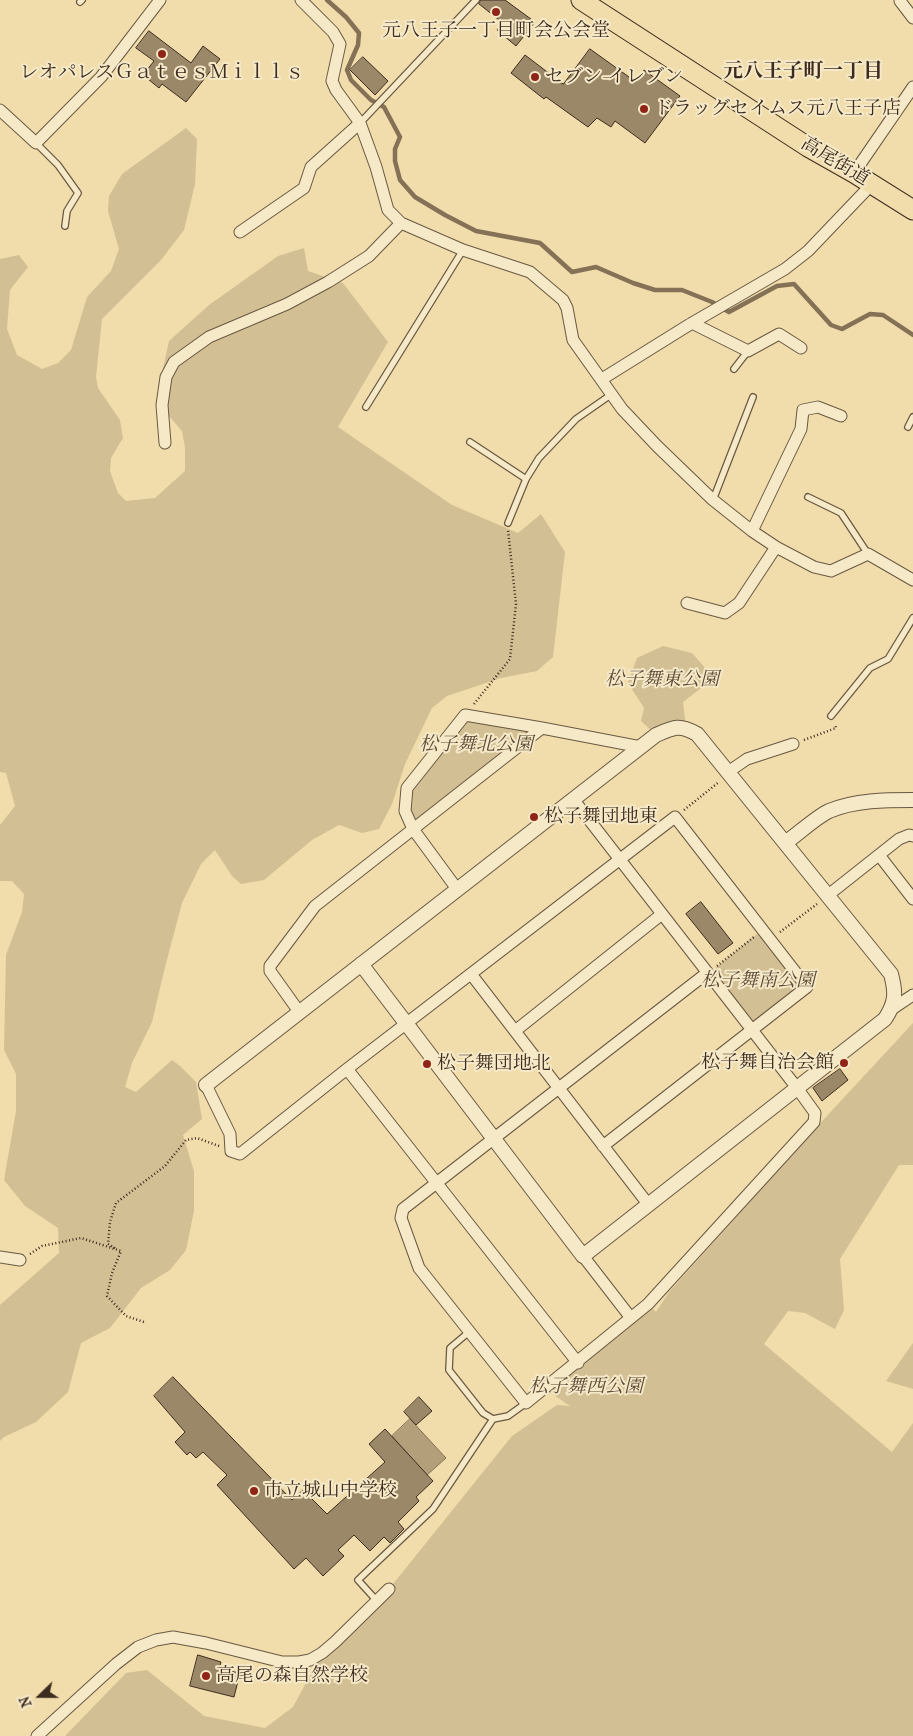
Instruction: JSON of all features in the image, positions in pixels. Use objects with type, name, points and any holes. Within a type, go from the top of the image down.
[{"type":"main road","name":"高尾街道","points":[[590,2],[808,147],[913,210]]},
{"type":"street","points":[[0,110],[36,143],[101,77],[160,0]]},
{"type":"street","points":[[301,0],[333,32],[340,44],[332,81],[336,90],[360,123],[376,167],[388,210],[401,223],[462,250],[530,272],[563,300],[567,308],[573,340],[622,409],[713,500],[752,531],[776,547],[814,567],[831,571],[868,554],[912,577]]},
{"type":"street","points":[[900,1],[913,18]]},
{"type":"street","points":[[854,173],[913,87]]},
{"type":"street","points":[[240,232],[304,188],[311,167],[360,123]]},
{"type":"street","points":[[602,379],[692,323],[785,269],[808,251],[872,184]]},
{"type":"street","points":[[165,443],[162,405],[166,377],[174,362],[209,337],[287,304],[328,282],[369,256],[401,223]]},
{"type":"street","points":[[692,323],[748,351],[779,334],[801,348]]},
{"type":"street","points":[[752,531],[801,430],[803,410],[818,407],[841,416]]},
{"type":"street","points":[[687,603],[725,613],[739,603],[776,547]]},
{"type":"street","points":[[458,889],[413,829],[405,811],[407,788],[465,715],[641,747]]},
{"type":"street","points":[[300,1013],[270,972],[270,966],[315,906],[542,728]]},
{"type":"street","points":[[603,1146],[807,987],[675,817],[406,1023],[240,1154],[231,1151],[230,1134],[206,1085],[656,735],[672,728],[686,728],[697,734],[891,974],[895,996],[892,1009]]},
{"type":"street","points":[[728,773],[746,759],[793,744]]},
{"type":"street","points":[[573,799],[708,973],[752,1031],[797,1088],[814,1113],[814,1122],[648,1304],[526,1404],[419,1268],[402,1218],[403,1209],[708,973]]},
{"type":"street","points":[[785,844],[828,812],[855,804],[888,800],[913,800]]},
{"type":"street","points":[[827,896],[899,839],[909,835],[913,836]]},
{"type":"street","points":[[879,855],[913,899]]},
{"type":"street","points":[[515,1031],[662,914]]},
{"type":"street","points":[[361,964],[631,1318]]},
{"type":"street","points":[[471,974],[648,1204]]},
{"type":"street","points":[[583,1256],[885,1019],[892,1009],[913,995]]},
{"type":"street","points":[[347,1069],[578,1362]]},
{"type":"street","points":[[0,1257],[20,1260]]},
{"type":"street","points":[[37,1736],[116,1664],[138,1648],[147,1644],[173,1637],[206,1643],[282,1662],[310,1660],[322,1653],[389,1588]]},
{"type":"lane","points":[[360,123],[476,0]]},
{"type":"lane","points":[[36,143],[58,165],[78,193],[67,210],[66,226]]},
{"type":"lane","points":[[366,408],[462,250]]},
{"type":"lane","points":[[734,369],[748,351]]},
{"type":"lane","points":[[508,523],[526,479],[539,458],[576,419],[612,394]]},
{"type":"lane","points":[[713,500],[753,397]]},
{"type":"lane","points":[[908,427],[913,417]]},
{"type":"lane","points":[[470,442],[526,479]]},
{"type":"lane","points":[[808,497],[840,513],[868,554]]},
{"type":"lane","points":[[831,716],[870,668],[888,659],[913,618]]},
{"type":"lane","points":[[469,1332],[450,1348],[449,1370],[483,1414],[493,1419],[508,1416],[526,1404]]},
{"type":"lane","points":[[376,1601],[358,1580],[433,1509],[493,1419]]},
{"type":"path","points":[[465,715],[510,659],[516,604],[508,523]]},
{"type":"path","points":[[793,744],[836,728],[831,716]]},
{"type":"path","points":[[675,817],[728,773]]},
{"type":"path","points":[[771,939],[827,896]]},
{"type":"path","points":[[708,973],[763,929]]},
{"type":"path","points":[[120,1251],[108,1244],[110,1222],[116,1203],[165,1166],[186,1140],[196,1138],[223,1148]]},
{"type":"path","points":[[42,1246],[81,1238],[120,1251]]},
{"type":"path","points":[[120,1251],[112,1273],[107,1296],[126,1316],[144,1322]]},
{"type":"green space","points":[[186,128],[197,139],[195,184],[184,230],[161,260],[102,319],[96,377],[98,388],[120,420],[123,438],[111,458],[110,471],[118,493],[126,501],[155,498],[185,471],[185,448],[182,431],[169,416],[158,392],[169,341],[209,305],[278,256],[304,248],[308,271],[343,283],[388,342],[338,427],[452,505],[518,533],[541,514],[565,552],[553,657],[537,671],[501,678],[447,696],[432,708],[405,764],[392,804],[379,829],[362,833],[339,825],[312,840],[264,880],[241,884],[232,876],[215,850],[201,864],[182,903],[152,1022],[132,1063],[125,1087],[136,1092],[172,1060],[196,1082],[202,1119],[183,1135],[194,1171],[194,1211],[186,1250],[170,1270],[141,1288],[110,1328],[81,1343],[68,1392],[36,1422],[4,1437],[0,1441],[0,1305],[59,1253],[58,1228],[25,1206],[4,1180],[16,1111],[16,1074],[4,1050],[6,955],[22,912],[24,894],[12,881],[0,881],[0,825],[15,806],[6,773],[0,772],[0,259],[19,255],[28,267],[10,290],[7,329],[17,355],[42,369],[58,363],[71,350],[87,297],[111,271],[119,249],[108,211],[109,196],[122,174]]},
{"type":"green space","name":"松子舞東公園","points":[[663,646],[692,653],[714,678],[683,702],[686,727],[656,735],[641,721],[644,708],[628,683],[637,658]]},
{"type":"green space","name":"松子舞北公園","points":[[465,715],[542,728],[413,829],[407,788]]},
{"type":"green space","name":"松子舞南公園","points":[[763,929],[807,987],[753,1031],[708,974]]},
{"type":"green space","name":"松子舞西公園","points":[[913,1023],[913,1165],[899,1165],[840,1259],[844,1310],[835,1329],[805,1313],[788,1311],[764,1344],[892,1452],[913,1423],[913,1736],[65,1736],[126,1673],[147,1670],[204,1716],[265,1728],[293,1707],[322,1653],[389,1589],[512,1436],[557,1405],[570,1406],[545,1389],[648,1304],[656,1312],[669,1292]]},
{"type":"green space","points":[[913,1343],[913,1389],[886,1381]]},
{"type":"shaded area","points":[[410,1419],[446,1458],[427,1475],[392,1436]]},
{"type":"building","points":[[481,0],[505,0],[535,22],[516,46],[497,30],[503,23],[479,4]]},
{"type":"building","points":[[149,31],[191,63],[203,46],[220,59],[186,102],[162,84],[159,88],[143,75],[154,61],[136,48]]},
{"type":"building","points":[[590,49],[636,82],[644,70],[680,96],[645,143],[615,121],[611,127],[597,118],[588,127],[546,97],[544,99],[511,73],[525,55],[563,84]]},
{"type":"building","points":[[363,57],[388,81],[375,95],[350,70]]},
{"type":"building","points":[[701,902],[733,943],[718,954],[686,914]]},
{"type":"building","points":[[840,1069],[848,1080],[822,1101],[813,1088]]},
{"type":"building","points":[[173,1377],[292,1500],[303,1490],[327,1514],[385,1462],[369,1444],[385,1429],[433,1481],[416,1497],[419,1501],[398,1522],[404,1529],[390,1543],[384,1537],[370,1551],[354,1535],[338,1550],[344,1556],[323,1576],[306,1558],[294,1569],[217,1485],[227,1475],[203,1452],[196,1458],[190,1452],[187,1455],[175,1442],[185,1432],[154,1396]]},
{"type":"building","points":[[419,1397],[432,1411],[416,1425],[404,1412]]},
{"type":"building","name":"高尾の森自然学校","points":[[198,1655],[221,1662],[219,1669],[240,1673],[234,1697],[190,1686]]},
{"type":"waterway","points":[[327,0],[346,17],[359,33],[358,45],[347,70],[351,80],[371,100],[384,107],[400,137],[395,149],[395,161],[400,180],[415,197],[445,215],[476,231],[540,243],[572,272],[596,267],[655,290],[682,290],[712,302],[729,312],[777,286],[794,284],[831,325],[842,329],[870,314],[883,315],[913,335]]},
{"type":"place","name":"元八王子一丁目町会公会堂","points":[[496,12]]},
{"type":"place","name":"レオパレスＧａｔｅｓＭｉｌｌｓ","points":[[162,54]]},
{"type":"place","name":"セブン-イレブン","points":[[535,77]]},
{"type":"place","name":"ドラッグセイムス元八王子店","points":[[644,109]]},
{"type":"place","name":"松子舞団地東","points":[[534,817]]},
{"type":"place","name":"松子舞自治会館","points":[[844,1063]]},
{"type":"place","name":"松子舞団地北","points":[[427,1064]]},
{"type":"place","name":"市立城山中学校","points":[[254,1491]]},
{"type":"place","name":"高尾の森自然学校","points":[[206,1676]]},
{"type":"district","name":"元八王子町一丁目","points":[[803,72]]}]
